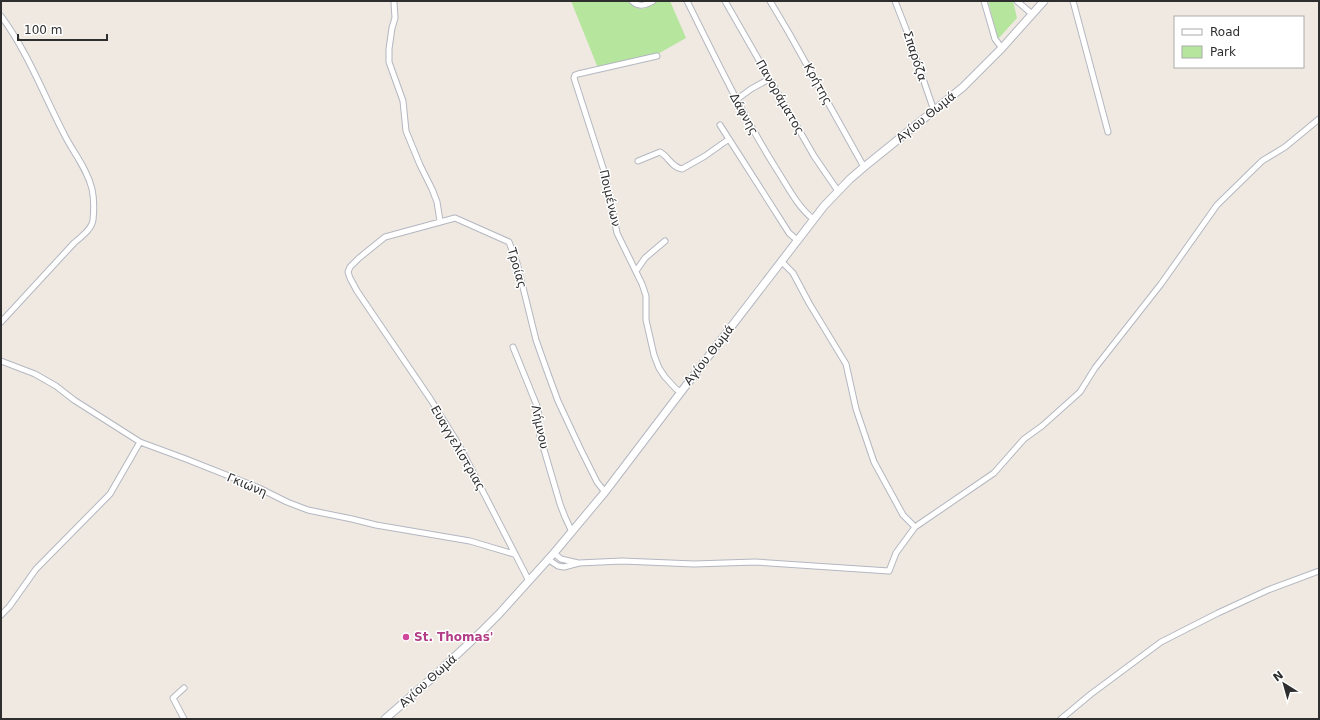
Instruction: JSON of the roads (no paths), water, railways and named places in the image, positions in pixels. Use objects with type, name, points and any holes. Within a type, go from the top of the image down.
[{"type":"main road","name":"Αγίου Θωμά","points":[[385,719],[448,663],[499,614],[549,560],[605,492],[813,219],[838,191],[864,167],[962,87],[1002,48],[1044,1]]},
{"type":"street","points":[[632,1],[642,6],[653,1]]},
{"type":"street","name":"Δάφνης","points":[[687,1],[736,100],[753,130],[800,207],[813,219]]},
{"type":"street","name":"Πανοράματος","points":[[725,1],[814,156],[838,191]]},
{"type":"street","name":"Κρήτης","points":[[770,1],[864,167]]},
{"type":"street","name":"Σπαρόζα","points":[[895,1],[935,110]]},
{"type":"street","points":[[984,1],[994,39],[1002,48]]},
{"type":"street","points":[[1017,1],[1032,14]]},
{"type":"street","points":[[1073,1],[1108,132]]},
{"type":"street","points":[[394,3],[395,18],[389,49],[389,62],[403,101],[406,131],[437,202],[440,221]]},
{"type":"street","points":[[1,16],[18,43],[63,133],[88,177],[92,190],[93,207],[93,222],[87,231],[74,243],[1,322]]},
{"type":"street","name":"Ποιμένων","points":[[657,56],[578,74],[575,75],[574,78],[605,174],[612,201],[617,233],[636,271],[646,296],[646,320],[654,355],[659,368],[665,377],[676,389],[681,392]]},
{"type":"street","points":[[736,100],[751,89],[769,79]]},
{"type":"street","points":[[549,560],[558,566],[564,567],[579,563],[622,561],[678,563],[755,562],[889,571],[896,553],[916,527],[994,473],[1024,439],[1042,426],[1080,392],[1095,368],[1161,284],[1217,205],[1262,161],[1285,147],[1319,119]]},
{"type":"street","points":[[720,125],[789,233],[797,240]]},
{"type":"street","points":[[638,161],[660,152],[674,167],[682,168],[705,156],[729,139]]},
{"type":"street","name":"Τροίας","points":[[376,320],[350,278],[348,272],[350,267],[359,258],[385,237],[455,218],[509,242],[517,263],[536,340],[558,401],[597,482],[605,492]]},
{"type":"street","points":[[636,271],[645,258],[665,241]]},
{"type":"street","points":[[781,261],[793,272],[809,303],[846,364],[856,409],[874,462],[904,515],[916,527]]},
{"type":"street","name":"Ευαγγελίστριας","points":[[376,320],[431,400],[459,445],[529,581]]},
{"type":"street","name":"Λήμνου","points":[[513,347],[539,412],[538,427],[540,436],[560,504],[572,532]]},
{"type":"street","name":"Γκιώνη","points":[[1,361],[35,374],[56,386],[74,400],[140,442],[259,488],[287,502],[308,510],[376,525],[462,539],[514,554]]},
{"type":"street","points":[[1,615],[36,569],[110,494],[140,442]]},
{"type":"street","points":[[554,554],[561,559],[579,563]]},
{"type":"street","points":[[1061,719],[1091,694],[1161,642],[1268,590],[1319,571]]},
{"type":"street","points":[[184,688],[173,698],[184,719]]},
{"type":"place","name":"St. Thomas'","points":[[406,637]]}]
